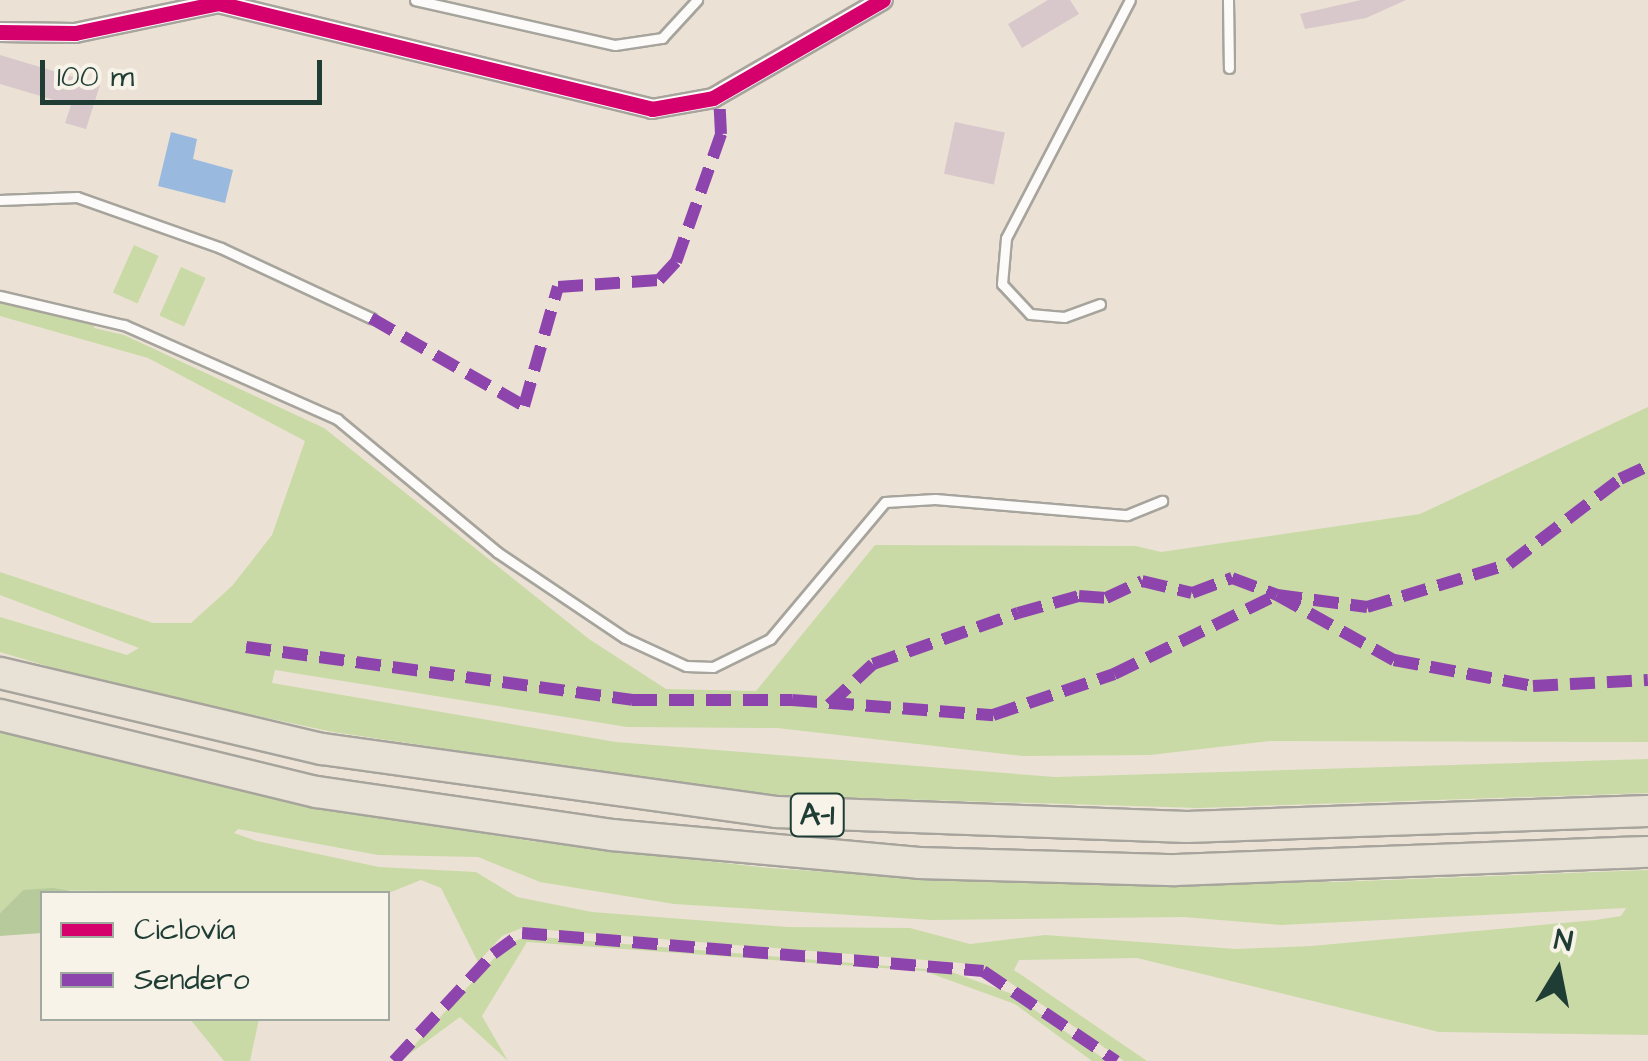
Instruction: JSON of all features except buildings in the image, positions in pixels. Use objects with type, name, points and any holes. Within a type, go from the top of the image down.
[{"type":"highway","name":"A-1","points":[[0,673],[322,749],[624,796],[777,812],[1187,827],[1648,812]]},
{"type":"highway","name":"A-1","points":[[0,715],[316,792],[612,835],[920,863],[1176,870],[1648,852]]},
{"type":"street","points":[[0,32],[75,33],[218,3],[652,109],[713,98],[883,0]]},
{"type":"lane","points":[[414,0],[615,45],[662,38],[698,0]]},
{"type":"lane","points":[[1100,304],[1064,317],[1030,314],[1002,284],[1006,238],[1130,0]]},
{"type":"lane","points":[[1228,0],[1230,68]]},
{"type":"lane","points":[[0,200],[77,196],[221,248],[371,318]]},
{"type":"lane","points":[[0,296],[124,325],[336,419],[497,552],[626,638],[686,666],[712,668],[770,638],[886,502],[935,499],[1127,515],[1162,501]]},
{"type":"green space","points":[[134,245],[159,256],[138,303],[113,293]]},
{"type":"green space","points":[[181,267],[206,278],[184,326],[159,315]]},
{"type":"green space","points":[[0,300],[94,321],[94,328],[124,335],[324,428],[589,639],[666,689],[756,691],[875,545],[1136,546],[1161,552],[1420,514],[1648,407],[1648,742],[1270,741],[1150,755],[1023,756],[777,728],[627,727],[275,670],[272,683],[616,742],[1055,777],[1648,759],[1648,793],[1198,808],[758,795],[333,732],[111,685],[0,652],[0,617],[127,655],[139,648],[0,595],[0,572],[153,623],[191,623],[232,586],[272,535],[305,441],[148,358],[0,316]]},
{"type":"green space","points":[[0,731],[301,803],[530,841],[769,868],[935,879],[1334,882],[1648,870],[1648,1035],[1439,1032],[1137,958],[1019,960],[1014,970],[1147,1061],[1124,1061],[999,975],[962,963],[522,928],[502,936],[478,962],[441,888],[421,880],[390,892],[23,890],[0,913]],"holes":[[[238,829],[378,855],[478,857],[540,882],[674,904],[932,920],[1183,917],[1281,925],[1626,908],[1621,916],[1596,920],[1311,946],[1236,949],[1045,935],[970,944],[910,928],[788,927],[592,912],[517,897],[476,872],[379,867],[234,833]]]},
{"type":"green space","points":[[23,890],[70,891],[40,891],[40,933],[0,936],[0,913]]},
{"type":"green space","points":[[528,936],[949,971],[1012,994],[1107,1061],[1092,1061],[1015,1004],[924,971],[527,942],[482,1016],[508,1061],[460,1017],[400,1061],[507,944]]},
{"type":"green space","points":[[192,1021],[259,1021],[250,1061],[224,1061]]},
{"type":"water","points":[[171,132],[197,139],[193,159],[233,170],[225,203],[158,186]]},
{"type":"marked path","points":[[371,318],[524,406],[558,287],[659,280],[676,262],[721,134],[719,94]]},
{"type":"marked path","points":[[246,647],[632,700],[792,700],[993,715],[1114,674],[1277,595],[1367,607],[1509,564],[1620,479],[1648,466]]},
{"type":"marked path","points":[[829,705],[873,664],[1018,613],[1079,596],[1106,598],[1142,581],[1192,593],[1232,578],[1277,595],[1394,660],[1533,686],[1648,680]]},
{"type":"marked path","points":[[394,1061],[493,954],[522,933],[983,971],[1116,1061]]},
{"type":"cycle path","points":[[0,32],[75,33],[218,3],[652,109],[713,98],[883,0]]}]
